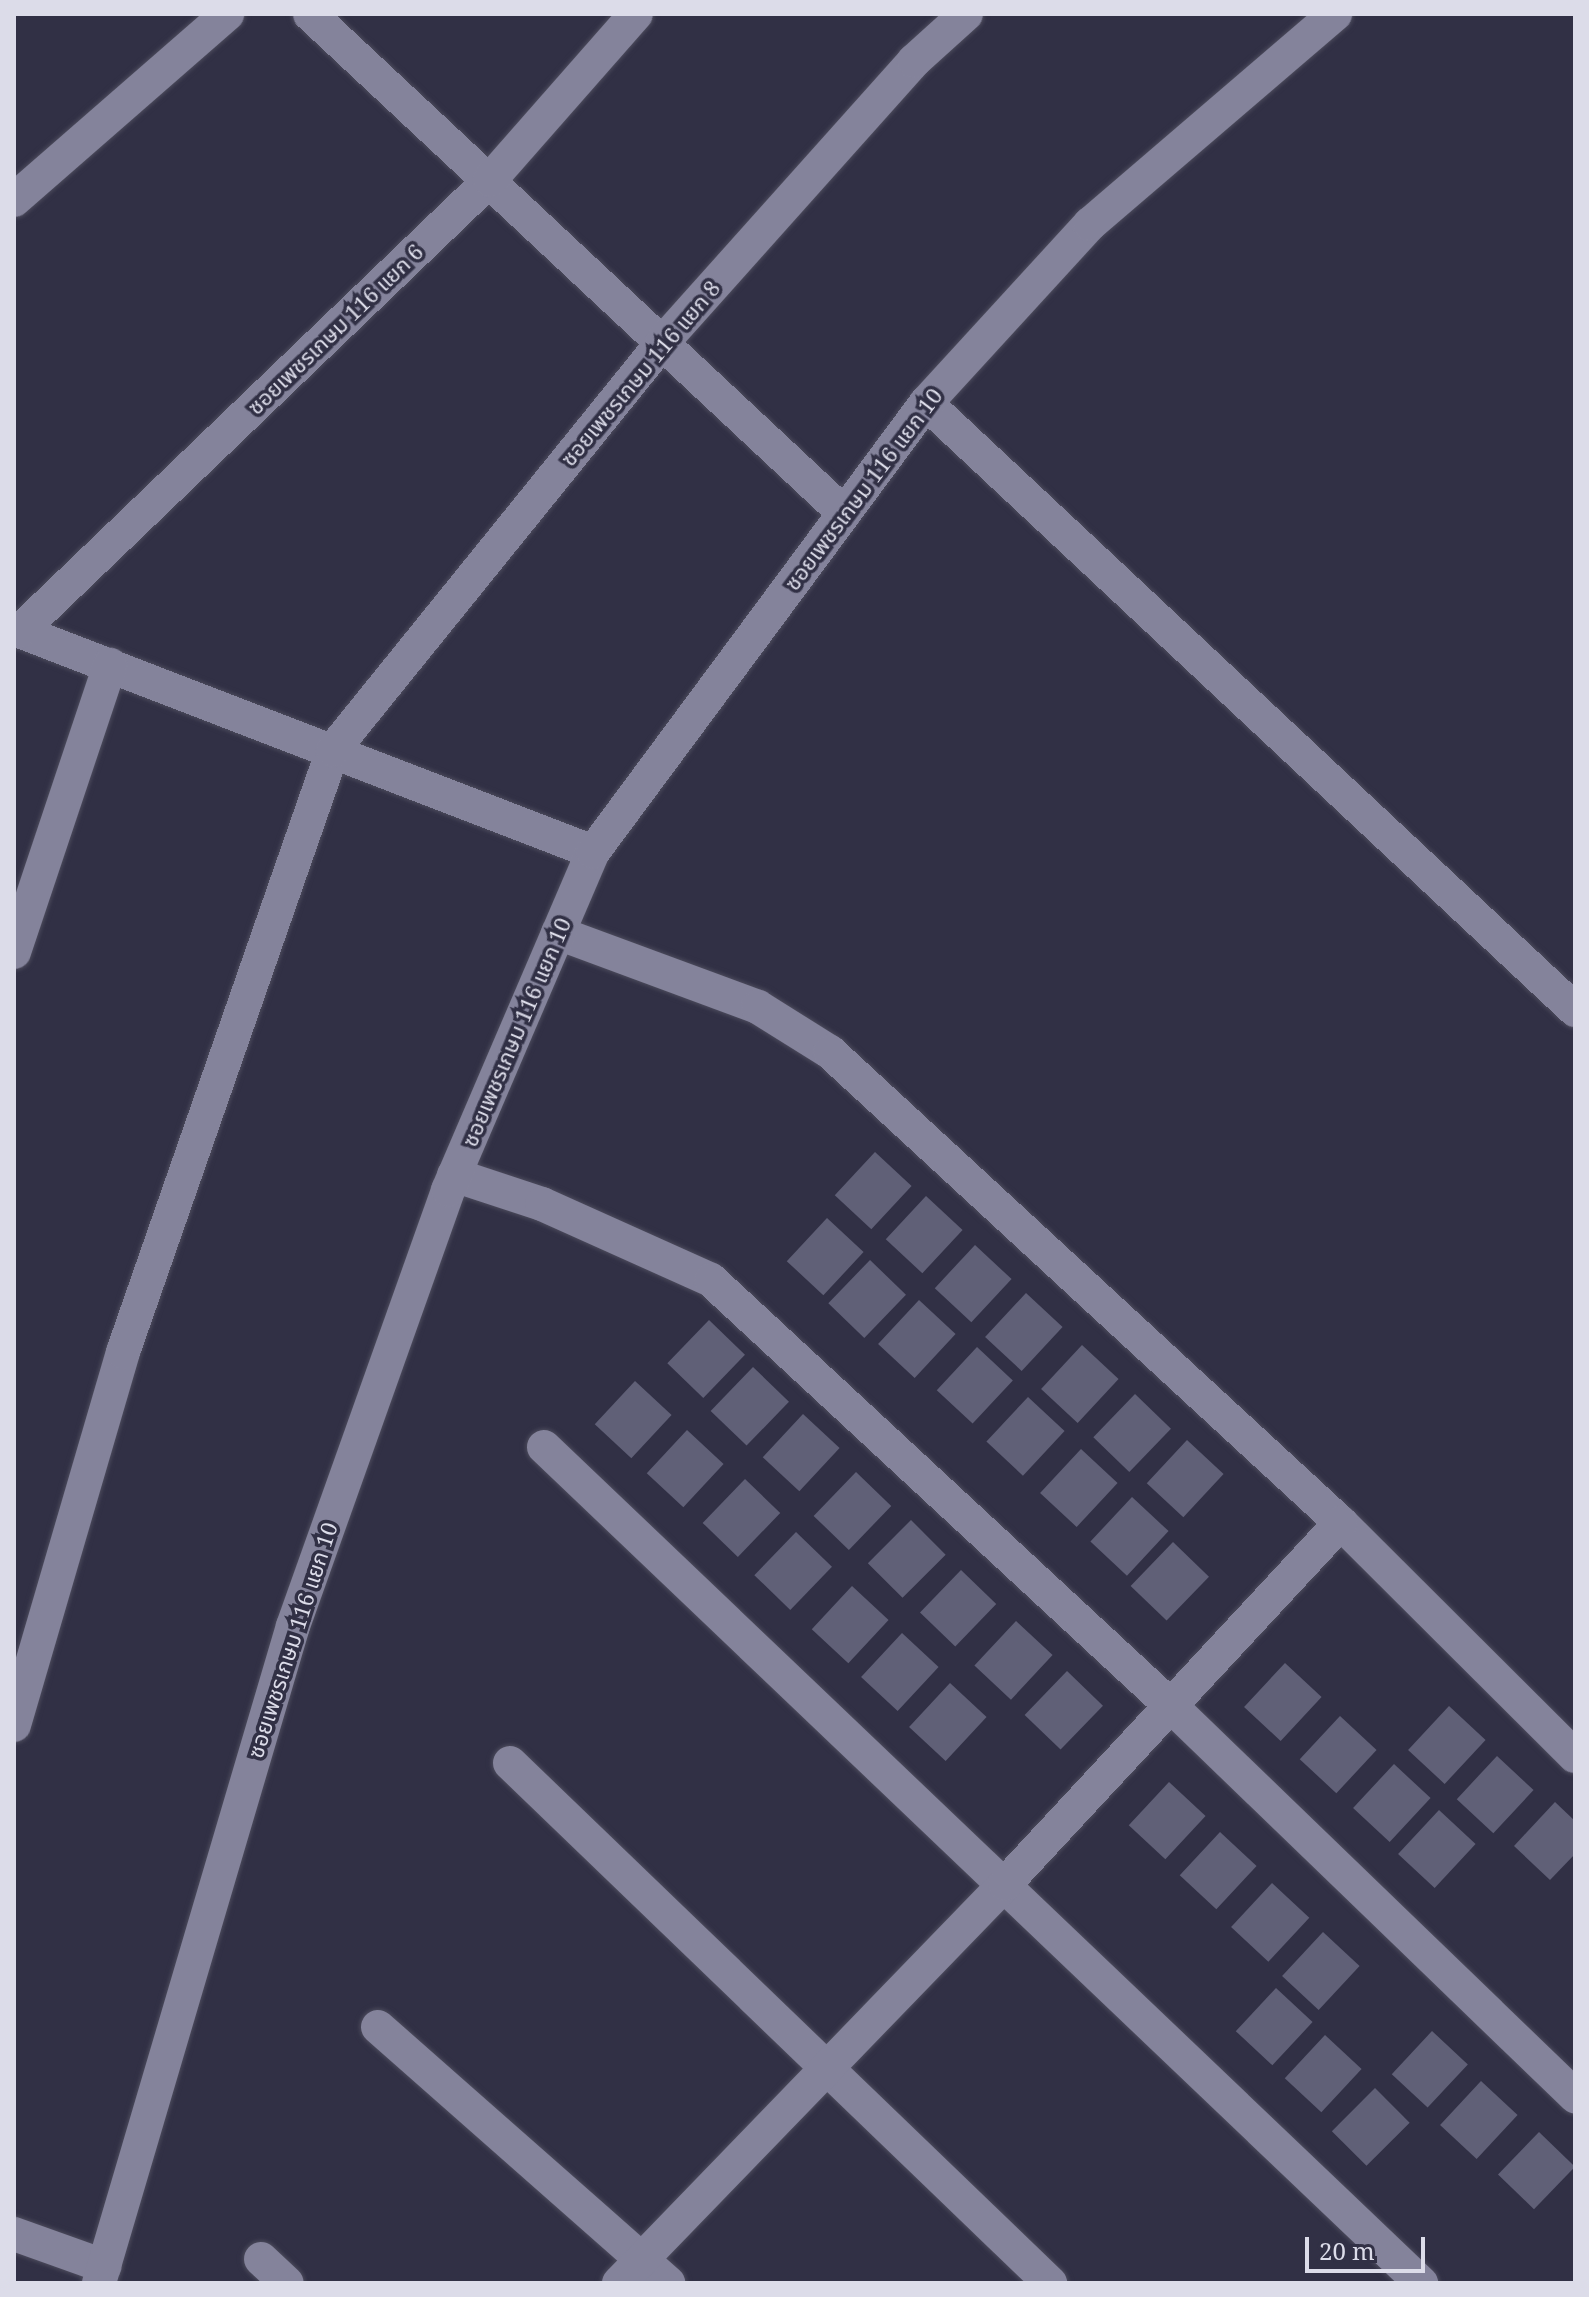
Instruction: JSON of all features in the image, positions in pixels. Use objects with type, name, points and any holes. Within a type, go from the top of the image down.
[{"type":"street","points":[[14,200],[227,14]]},
{"type":"street","points":[[310,14],[844,513]]},
{"type":"street","name":"ซอยเพชรเกษม 116 แยก 6","points":[[17,630],[490,180],[636,14]]},
{"type":"street","name":"ซอยเพชรเกษม 116 แยก 8","points":[[14,1725],[123,1352],[333,750],[662,343],[914,61],[966,14]]},
{"type":"street","name":"ซอยเพชรเกษม 116 แยก 10","points":[[101,2274],[293,1626],[454,1175],[593,852],[926,403],[1090,224],[1335,14]]},
{"type":"street","points":[[926,403],[1575,1010]]},
{"type":"street","points":[[17,630],[593,852]]},
{"type":"street","points":[[14,952],[110,665]]},
{"type":"street","points":[[558,933],[758,1007],[830,1052],[1341,1523],[1575,1756]]},
{"type":"street","points":[[454,1175],[542,1204],[711,1280],[1171,1706],[1575,2096]]},
{"type":"street","points":[[544,1447],[1421,2283]]},
{"type":"street","points":[[619,2283],[1005,1884],[1341,1523]]},
{"type":"street","points":[[510,1763],[1050,2283]]},
{"type":"street","points":[[378,2027],[668,2283]]},
{"type":"street","points":[[14,2234],[101,2274]]},
{"type":"street","points":[[261,2259],[287,2283]]},
{"type":"building","points":[[875,1152],[912,1186],[871,1229],[835,1195]]},
{"type":"building","points":[[926,1196],[963,1230],[922,1273],[886,1239]]},
{"type":"building","points":[[827,1218],[864,1252],[823,1295],[787,1261]]},
{"type":"building","points":[[975,1245],[1012,1279],[971,1322],[935,1288]]},
{"type":"building","points":[[870,1260],[906,1295],[864,1338],[828,1303]]},
{"type":"building","points":[[1026,1293],[1063,1327],[1022,1371],[985,1337]]},
{"type":"building","points":[[919,1300],[956,1334],[915,1378],[878,1344]]},
{"type":"building","points":[[709,1320],[745,1355],[703,1398],[667,1363]]},
{"type":"building","points":[[1082,1345],[1119,1379],[1078,1423],[1041,1389]]},
{"type":"building","points":[[977,1347],[1013,1380],[973,1424],[937,1390]]},
{"type":"building","points":[[753,1367],[789,1402],[747,1446],[711,1411]]},
{"type":"building","points":[[635,1381],[672,1415],[631,1458],[595,1424]]},
{"type":"building","points":[[1135,1394],[1171,1429],[1129,1472],[1093,1437]]},
{"type":"building","points":[[1028,1397],[1065,1431],[1023,1476],[986,1442]]},
{"type":"building","points":[[803,1414],[840,1448],[799,1491],[763,1457]]},
{"type":"building","points":[[687,1430],[724,1464],[683,1507],[647,1473]]},
{"type":"building","points":[[1187,1440],[1224,1474],[1183,1517],[1147,1483]]},
{"type":"building","points":[[1081,1449],[1118,1483],[1077,1527],[1040,1493]]},
{"type":"building","points":[[856,1472],[891,1506],[849,1550],[814,1516]]},
{"type":"building","points":[[745,1479],[780,1513],[738,1557],[703,1523]]},
{"type":"building","points":[[1132,1497],[1169,1531],[1127,1576],[1090,1542]]},
{"type":"building","points":[[911,1520],[946,1555],[903,1598],[868,1563]]},
{"type":"building","points":[[796,1532],[832,1567],[790,1610],[754,1575]]},
{"type":"building","points":[[1173,1542],[1209,1577],[1167,1621],[1131,1586]]},
{"type":"building","points":[[961,1570],[996,1604],[955,1646],[920,1612]]},
{"type":"building","points":[[852,1586],[889,1620],[848,1663],[812,1629]]},
{"type":"building","points":[[1016,1621],[1053,1655],[1011,1700],[974,1666]]},
{"type":"building","points":[[902,1633],[939,1667],[898,1711],[861,1677]]},
{"type":"building","points":[[1285,1663],[1322,1697],[1281,1741],[1244,1707]]},
{"type":"building","points":[[1067,1671],[1103,1706],[1061,1750],[1025,1715]]},
{"type":"building","points":[[950,1683],[987,1717],[946,1761],[909,1727]]},
{"type":"building","points":[[1449,1706],[1486,1740],[1445,1784],[1408,1750]]},
{"type":"building","points":[[1340,1716],[1377,1750],[1336,1793],[1300,1759]]},
{"type":"building","points":[[1497,1756],[1534,1790],[1493,1833],[1457,1799]]},
{"type":"building","points":[[1394,1764],[1431,1798],[1390,1842],[1353,1808]]},
{"type":"building","points":[[1169,1782],[1206,1816],[1165,1859],[1129,1825]]},
{"type":"building","points":[[1555,1802],[1575,1821],[1575,1854],[1550,1880],[1514,1846]]},
{"type":"building","points":[[1439,1810],[1476,1844],[1435,1888],[1398,1854]]},
{"type":"building","points":[[1220,1832],[1257,1866],[1216,1909],[1180,1875]]},
{"type":"building","points":[[1272,1883],[1309,1918],[1268,1962],[1231,1927]]},
{"type":"building","points":[[1323,1932],[1360,1966],[1319,2010],[1282,1976]]},
{"type":"building","points":[[1276,1988],[1313,2022],[1272,2065],[1236,2031]]},
{"type":"building","points":[[1432,2031],[1468,2064],[1428,2108],[1392,2074]]},
{"type":"building","points":[[1325,2035],[1362,2069],[1321,2112],[1285,2078]]},
{"type":"building","points":[[1481,2081],[1518,2115],[1477,2159],[1440,2125]]},
{"type":"building","points":[[1375,2088],[1410,2123],[1367,2166],[1332,2131]]},
{"type":"building","points":[[1539,2132],[1575,2167],[1534,2209],[1498,2174]]}]
